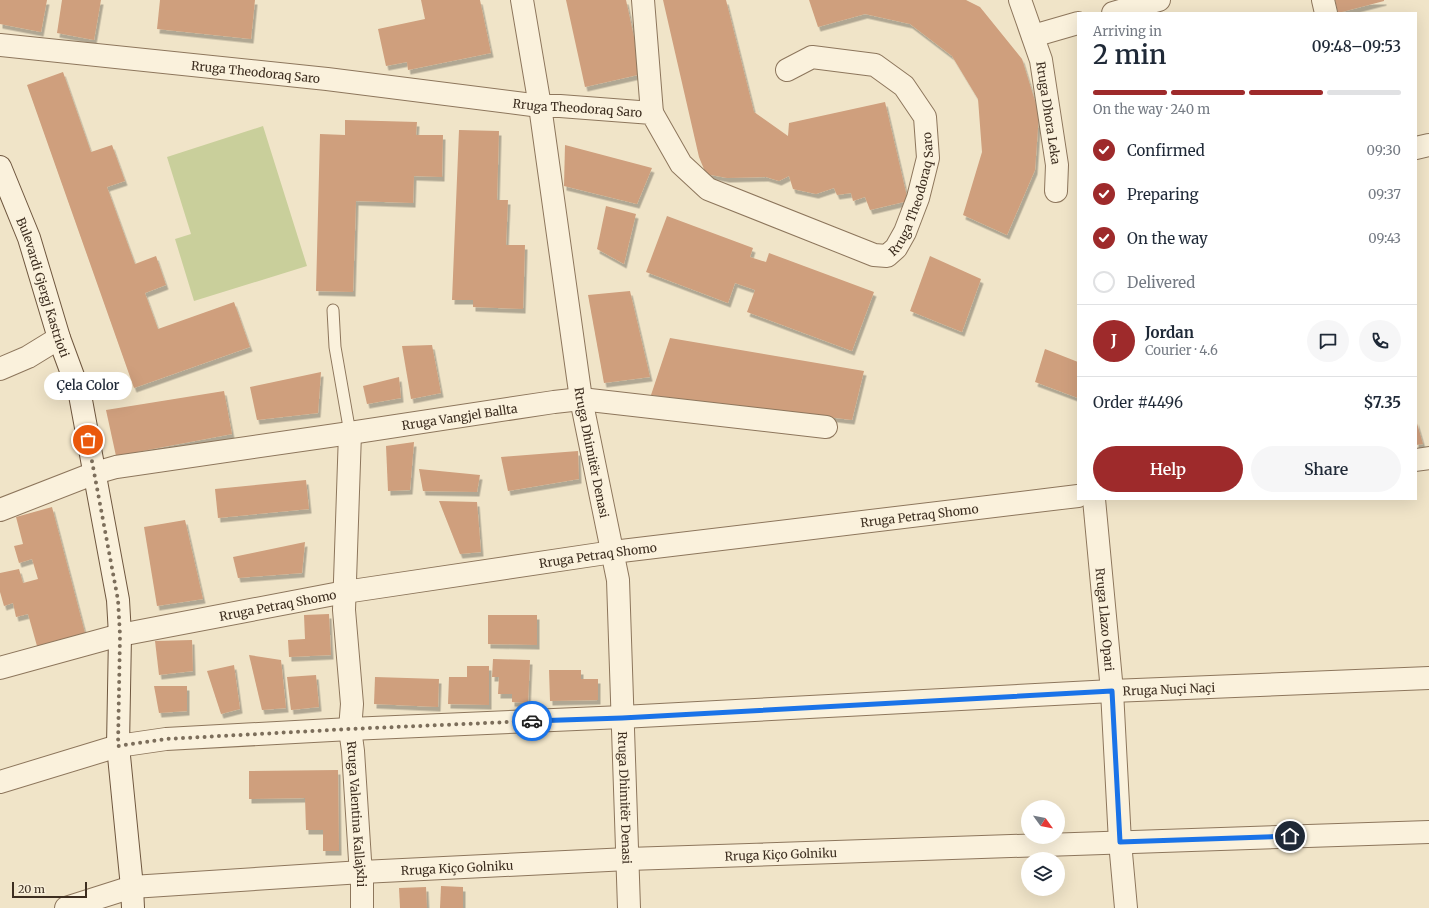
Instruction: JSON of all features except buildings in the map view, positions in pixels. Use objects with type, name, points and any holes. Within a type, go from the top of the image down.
[{"type":"street","name":"Rruga Dhimitër Denasi","points":[[522,0],[540,106],[581,399],[618,580],[628,859],[628,908]]},
{"type":"street","points":[[643,0],[652,113]]},
{"type":"street","name":"Rruga Dhora Leka","points":[[1020,0],[1041,60],[1057,165],[1056,191]]},
{"type":"street","points":[[1117,12],[1159,0]]},
{"type":"street","points":[[1323,0],[1326,12]]},
{"type":"street","points":[[1033,36],[1077,23]]},
{"type":"street","name":"Rruga Theodoraq Saro","points":[[0,45],[327,79],[540,106],[560,106],[652,113],[681,164],[708,189],[874,255],[887,256],[896,248],[905,232],[918,198],[928,158],[925,117],[904,86],[875,65],[812,57],[787,70]]},
{"type":"street","points":[[1417,148],[1429,145]]},
{"type":"street","name":"Bulevardi Gjergj Kastrioti","points":[[0,167],[5,198],[29,238],[59,338],[80,395],[95,473],[118,600],[120,635],[118,746],[133,898]]},
{"type":"street","points":[[0,369],[28,357],[59,338]]},
{"type":"street","name":"Rruga Vangjel Ballta","points":[[0,510],[95,473],[116,467],[581,399],[826,427]]},
{"type":"street","name":"Rruga Valentina Kallajxhi","points":[[350,433],[344,610],[352,704],[350,729],[362,872],[362,908]]},
{"type":"street","points":[[1417,460],[1429,458]]},
{"type":"street","name":"Rruga Petraq Shomo","points":[[0,668],[120,635],[345,592],[613,552],[1077,496]]},
{"type":"street","name":"Rruga Llazo Opari","points":[[1094,500],[1112,691],[1120,842],[1126,908]]},
{"type":"street","name":"Rruga Nuçi Naçi","points":[[0,782],[118,746],[166,739],[350,729],[622,718],[1112,691],[1429,678]]},
{"type":"street","name":"Rruga Kiço Golniku","points":[[66,908],[133,898],[362,872],[628,859],[1429,832]]},
{"type":"lane","points":[[333,310],[335,347],[350,433]]},
{"type":"green space","points":[[263,126],[307,266],[194,301],[175,239],[191,234],[167,157]]},
{"type":"way so far","points":[[88,440],[118,600],[120,635],[118,746],[166,739],[532,721]]},
{"type":"place","name":"Çela Color","points":[[88,440]]},
{"type":"route","points":[[532,721],[622,718],[1112,691],[1120,842],[1290,836]]}]
